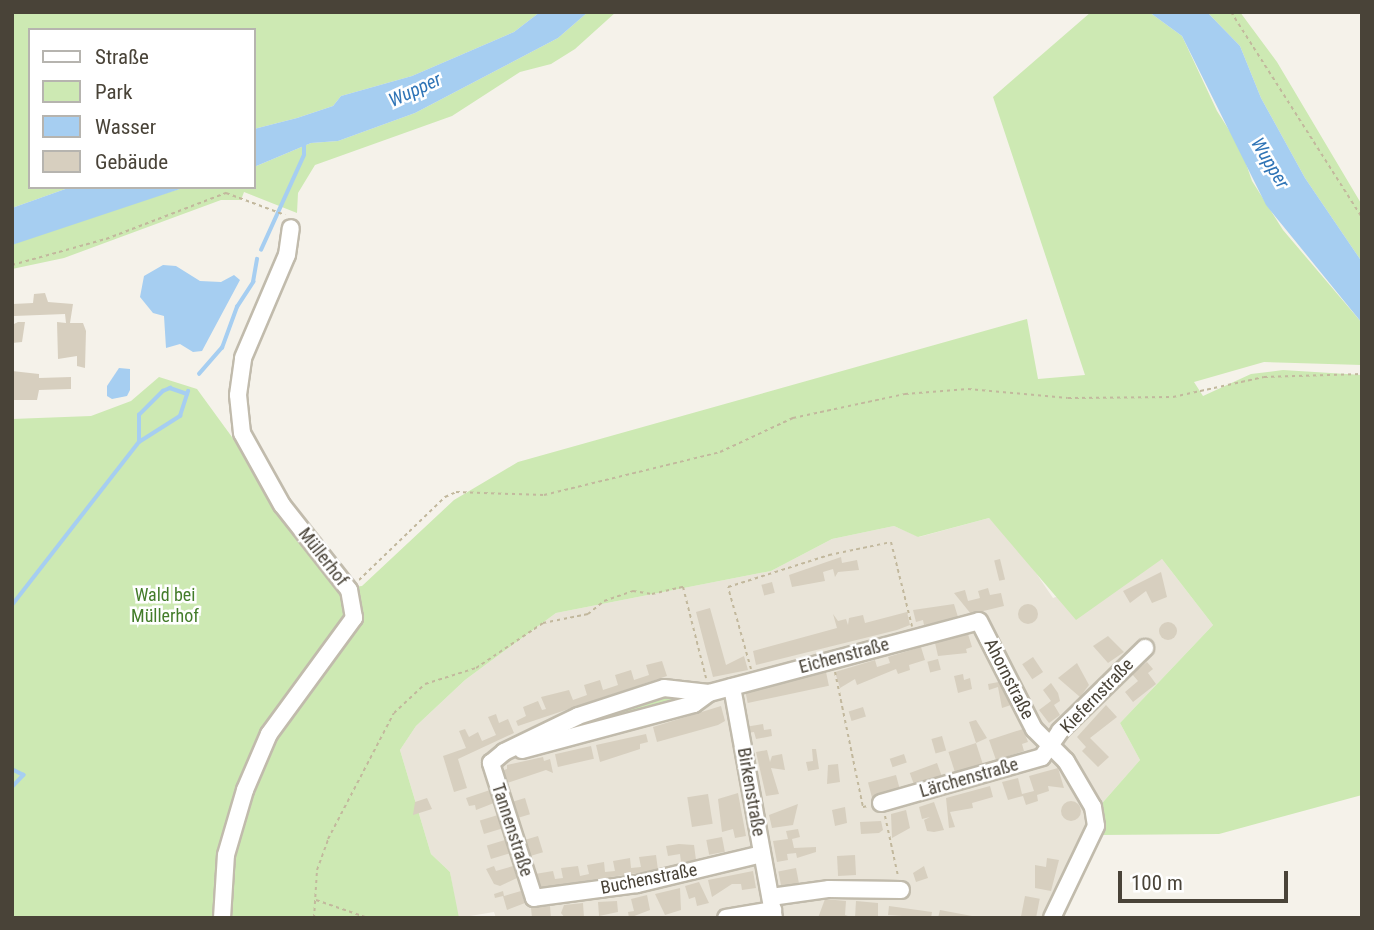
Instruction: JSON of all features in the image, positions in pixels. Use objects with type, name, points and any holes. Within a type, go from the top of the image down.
[{"type":"street","name":"Müllerhof","points":[[222,918],[226,855],[245,790],[269,734],[308,677],[353,622],[349,590],[282,505],[242,433],[237,395],[243,358],[287,255],[292,228]]},
{"type":"street","name":"Eichenstraße","points":[[491,763],[504,752],[578,716],[664,688],[709,693],[979,621]]},
{"type":"street","name":"Ahornstraße","points":[[979,621],[1034,729],[1053,747],[1081,782],[1096,826],[1052,918]]},
{"type":"street","name":"Kiefernstraße","points":[[1053,747],[1060,731],[1145,648]]},
{"type":"street","name":"Birkenstraße","points":[[732,687],[773,908]]},
{"type":"street","name":"Eichenstraße","points":[[504,752],[694,704],[709,693]]},
{"type":"street","name":"Lärchenstraße","points":[[881,803],[1042,757],[1053,747]]},
{"type":"street","name":"Tannenstraße","points":[[491,763],[534,898]]},
{"type":"street","name":"Buchenstraße","points":[[534,898],[637,884],[762,854]]},
{"type":"street","points":[[726,918],[773,908],[829,889],[901,890]]},
{"type":"path","points":[[1231,12],[1362,218]]},
{"type":"path","points":[[12,265],[106,239],[214,196],[239,195],[282,213]]},
{"type":"path","points":[[349,590],[445,497],[456,492],[544,495],[720,452],[793,418],[905,394],[968,389],[1068,398],[1173,397],[1264,377],[1362,374]]},
{"type":"path","points":[[754,679],[728,587],[829,555],[891,542],[915,637]]},
{"type":"path","points":[[314,918],[317,870],[328,839],[394,713],[425,684],[476,668],[543,623],[588,614],[604,601],[633,591],[652,594],[683,587],[709,693]]},
{"type":"path","points":[[832,659],[863,807],[881,803],[901,890]]},
{"type":"path","points":[[315,899],[368,918]]},
{"type":"shaded area","points":[[989,518],[1021,551],[1053,598],[1162,559],[1213,625],[1120,723],[1140,760],[1097,809],[1101,835],[1057,918],[496,918],[494,912],[458,918],[450,872],[431,854],[400,750],[416,726],[465,680],[556,613],[771,571],[832,539],[894,526],[919,537]]},
{"type":"green space","points":[[12,12],[540,12],[514,32],[412,76],[341,96],[333,106],[256,128],[256,28],[28,28],[28,189],[65,189],[12,208]]},
{"type":"green space","points":[[588,12],[616,12],[575,49],[551,64],[520,72],[452,116],[315,165],[298,193],[297,213],[244,192],[241,200],[221,200],[64,258],[12,269],[12,245],[54,227],[179,189],[256,189],[256,166],[311,143],[338,141],[415,113],[558,38]]},
{"type":"green space","name":"Wald bei Müllerhof","points":[[1091,12],[1149,12],[1182,36],[1217,111],[1241,149],[1252,181],[1283,230],[1362,323],[1362,365],[1264,362],[1194,382],[1203,396],[1251,374],[1283,370],[1362,375],[1362,795],[1219,834],[1101,835],[1097,809],[1140,760],[1120,723],[1213,625],[1162,559],[1076,620],[989,518],[918,537],[894,526],[832,539],[771,571],[556,613],[465,680],[416,726],[400,750],[431,854],[450,872],[459,918],[12,918],[12,419],[91,416],[131,401],[159,377],[197,389],[342,588],[362,586],[454,500],[518,462],[1027,319],[1038,379],[1085,375],[993,97]]},
{"type":"green space","points":[[1207,12],[1240,12],[1277,62],[1362,205],[1362,262],[1305,178],[1261,98],[1240,46]]},
{"type":"green space","points":[[660,694],[690,702],[549,734]]},
{"type":"water","name":"Wupper","points":[[540,12],[588,12],[558,38],[415,113],[338,141],[311,143],[256,166],[256,128],[333,106],[341,96],[412,76],[514,32]]},
{"type":"water","name":"Wupper","points":[[1149,12],[1207,12],[1240,46],[1261,98],[1305,178],[1362,262],[1362,323],[1266,205],[1182,36]]},
{"type":"water","points":[[65,189],[180,189],[12,245],[12,208]]},
{"type":"water","points":[[163,265],[176,266],[200,281],[221,282],[234,275],[240,280],[202,351],[193,352],[180,344],[166,348],[164,316],[153,313],[140,297],[144,276]]},
{"type":"water","points":[[119,368],[130,369],[130,390],[127,396],[112,399],[107,396],[107,386]]},
{"type":"building","points":[[45,293],[48,302],[73,304],[70,323],[83,323],[86,331],[85,368],[77,366],[77,356],[58,359],[57,322],[66,323],[65,314],[14,316],[13,304],[33,303],[34,294]]},
{"type":"building","points":[[25,322],[22,342],[12,343],[12,325]]},
{"type":"building","points":[[12,371],[39,374],[39,378],[71,377],[71,389],[39,390],[37,400],[12,400]]},
{"type":"building","points":[[841,557],[842,563],[857,560],[859,570],[838,572],[835,577],[833,569],[823,572],[825,581],[792,587],[789,575]]},
{"type":"building","points":[[1000,559],[1005,579],[999,581],[994,560]]},
{"type":"building","points":[[1161,572],[1167,597],[1152,603],[1146,591],[1130,603],[1123,591]]},
{"type":"building","points":[[772,582],[775,593],[764,595],[761,585]]},
{"type":"building","points":[[988,588],[990,595],[1001,593],[1004,606],[971,614],[954,593],[965,590],[968,601],[980,598],[978,591]]},
{"type":"building","points":[[954,604],[958,617],[924,625],[923,620],[916,622],[913,610]]},
{"type":"building","points":[[1024,604],[1032,604],[1038,614],[1032,624],[1024,624],[1018,618],[1018,610]]},
{"type":"building","points":[[710,608],[726,665],[744,656],[748,670],[713,677],[696,612]]},
{"type":"building","points":[[907,612],[910,625],[897,630],[756,665],[753,651],[837,628],[833,614],[838,621],[846,619],[848,625],[849,618],[863,615],[865,623]]},
{"type":"building","points":[[1168,622],[1176,627],[1177,631],[1172,639],[1168,640],[1160,635],[1159,631],[1164,623]]},
{"type":"building","points":[[968,634],[972,647],[966,649],[967,653],[938,656],[935,643]]},
{"type":"building","points":[[1108,636],[1124,652],[1108,663],[1093,646]]},
{"type":"building","points":[[921,647],[925,660],[909,665],[910,670],[898,674],[896,669],[857,685],[855,679],[840,688],[835,672],[875,660],[877,667],[890,663],[888,657]]},
{"type":"building","points":[[1033,657],[1043,672],[1032,679],[1022,664]]},
{"type":"building","points":[[938,659],[941,670],[930,672],[927,662]]},
{"type":"building","points":[[662,661],[667,676],[518,726],[516,721],[526,716],[523,707],[538,701],[542,710],[546,709],[541,697],[569,690],[573,700],[587,695],[584,685],[600,680],[603,690],[618,685],[615,675],[631,670],[634,680],[649,675],[646,665]]},
{"type":"building","points":[[1147,662],[1153,669],[1148,673],[1156,684],[1133,702],[1125,692],[1138,681],[1132,674]]},
{"type":"building","points":[[1077,663],[1089,685],[1080,697],[1058,678]]},
{"type":"building","points":[[826,672],[829,686],[748,703],[745,689]]},
{"type":"building","points":[[963,674],[964,680],[970,678],[972,689],[958,693],[954,676]]},
{"type":"building","points":[[1004,681],[1011,705],[1002,708],[998,687],[989,690],[988,684]]},
{"type":"building","points":[[1051,683],[1058,693],[1060,701],[1054,705],[1060,715],[1049,723],[1039,710],[1051,701],[1043,690]]},
{"type":"building","points":[[1106,705],[1117,717],[1090,738],[1109,757],[1098,767],[1082,751],[1086,747],[1077,737]]},
{"type":"building","points":[[721,706],[725,721],[718,725],[657,742],[653,727]]},
{"type":"building","points":[[863,707],[866,717],[852,721],[849,711]]},
{"type":"building","points":[[496,714],[499,723],[508,719],[514,733],[458,759],[467,788],[454,792],[443,756],[466,748],[459,731],[465,729],[469,737],[478,732],[482,741],[496,735],[488,717]]},
{"type":"building","points":[[976,720],[987,738],[976,743],[969,722]]},
{"type":"building","points":[[763,724],[764,730],[771,729],[772,736],[756,739],[754,732],[746,733],[745,727]]},
{"type":"building","points":[[1023,729],[1028,742],[1022,744],[1024,751],[996,760],[989,740]]},
{"type":"building","points":[[646,734],[648,742],[640,744],[640,749],[600,762],[596,745]]},
{"type":"building","points":[[942,736],[946,750],[936,753],[931,739]]},
{"type":"building","points":[[976,743],[983,764],[955,773],[948,752]]},
{"type":"building","points":[[591,746],[594,759],[558,767],[555,754]]},
{"type":"building","points":[[812,749],[816,749],[819,769],[808,771],[806,762],[813,761]]},
{"type":"building","points":[[767,750],[770,762],[772,756],[782,754],[785,770],[771,768],[779,794],[766,796],[756,752]]},
{"type":"building","points":[[904,754],[907,763],[893,767],[890,759]]},
{"type":"building","points":[[543,757],[544,761],[550,759],[553,773],[546,770],[504,784],[501,771],[507,769],[507,765]]},
{"type":"building","points":[[937,763],[942,777],[915,787],[910,773]]},
{"type":"building","points":[[838,764],[840,782],[827,784],[828,765]]},
{"type":"building","points":[[1058,768],[1064,788],[1048,786],[1049,791],[1037,795],[1038,801],[1026,805],[1023,796],[1008,800],[1002,782],[1018,778],[1022,794],[1034,791],[1029,776]]},
{"type":"building","points":[[896,775],[900,790],[872,798],[868,783]]},
{"type":"building","points":[[990,786],[993,797],[972,803],[973,808],[950,812],[955,827],[949,828],[946,798]]},
{"type":"building","points":[[490,790],[494,803],[476,810],[475,805],[469,806],[466,798]]},
{"type":"building","points":[[738,793],[746,836],[735,838],[733,829],[722,832],[718,799]]},
{"type":"building","points":[[708,794],[713,824],[692,827],[687,797]]},
{"type":"building","points":[[427,798],[432,809],[413,815],[415,802]]},
{"type":"building","points":[[525,798],[530,814],[518,818],[513,802]]},
{"type":"building","points":[[1071,801],[1078,804],[1081,811],[1078,818],[1071,821],[1064,818],[1061,811],[1064,804]]},
{"type":"building","points":[[934,802],[944,830],[934,832],[927,831],[924,820],[930,817],[922,819],[919,807]]},
{"type":"building","points":[[798,804],[793,825],[772,828],[769,815]]},
{"type":"building","points":[[845,807],[847,823],[835,826],[832,810]]},
{"type":"building","points":[[906,810],[910,828],[892,838],[891,814]]},
{"type":"building","points":[[498,815],[502,828],[484,834],[480,821]]},
{"type":"building","points":[[881,821],[883,830],[879,833],[861,834],[860,822]]},
{"type":"building","points":[[798,829],[800,837],[792,839],[794,848],[816,847],[816,852],[797,858],[796,853],[787,854],[788,860],[777,862],[773,841],[788,839],[786,831]]},
{"type":"building","points":[[538,836],[543,852],[530,856],[525,840]]},
{"type":"building","points":[[722,837],[725,852],[709,855],[706,840]]},
{"type":"building","points":[[505,840],[509,853],[491,859],[487,846]]},
{"type":"building","points":[[694,845],[696,860],[681,862],[680,854],[668,856],[666,846]]},
{"type":"building","points":[[656,855],[658,870],[536,888],[535,874],[553,871],[555,879],[563,878],[561,868],[578,866],[580,876],[589,874],[587,865],[604,862],[605,872],[615,871],[613,861],[630,858],[631,868],[641,867],[639,857]]},
{"type":"building","points":[[855,855],[856,875],[838,876],[837,856]]},
{"type":"building","points":[[1047,858],[1059,860],[1051,891],[1035,888],[1035,865],[1046,867]]},
{"type":"building","points":[[494,866],[496,871],[513,866],[517,878],[500,886],[494,884],[486,869]]},
{"type":"building","points":[[924,866],[928,878],[916,882],[913,873]]},
{"type":"building","points":[[796,868],[799,884],[781,887],[778,871]]},
{"type":"building","points":[[753,871],[756,888],[742,890],[741,884],[732,884],[712,897],[708,880]]},
{"type":"building","points":[[699,882],[709,903],[697,906],[695,897],[689,899],[685,886]]},
{"type":"building","points":[[680,888],[681,910],[665,915],[655,894]]},
{"type":"building","points":[[503,891],[504,896],[521,891],[525,903],[507,910],[503,896],[495,898],[494,894]]},
{"type":"building","points":[[647,895],[650,910],[629,918],[628,912],[634,911],[631,899]]},
{"type":"building","points":[[1025,896],[1040,899],[1036,918],[1021,917]]},
{"type":"building","points":[[825,899],[846,901],[845,915],[854,918],[818,918]]},
{"type":"building","points":[[617,901],[618,912],[599,916],[598,902]]},
{"type":"building","points":[[856,901],[878,903],[878,916],[855,918]]},
{"type":"building","points":[[583,903],[584,918],[565,918],[561,913],[564,905]]},
{"type":"building","points":[[550,906],[551,918],[532,918],[531,908]]},
{"type":"building","points":[[889,906],[932,912],[931,918],[888,915]]},
{"type":"building","points":[[940,910],[972,916],[972,918],[938,918]]},
{"type":"waterway","points":[[261,250],[304,155],[304,144]]},
{"type":"waterway","points":[[199,374],[222,348],[237,307],[253,282],[257,259]]},
{"type":"waterway","points":[[12,605],[139,442],[139,415],[163,391],[170,388],[187,394]]},
{"type":"waterway","points":[[139,442],[180,416],[188,391]]},
{"type":"waterway","points":[[12,769],[24,775],[12,788]]}]
